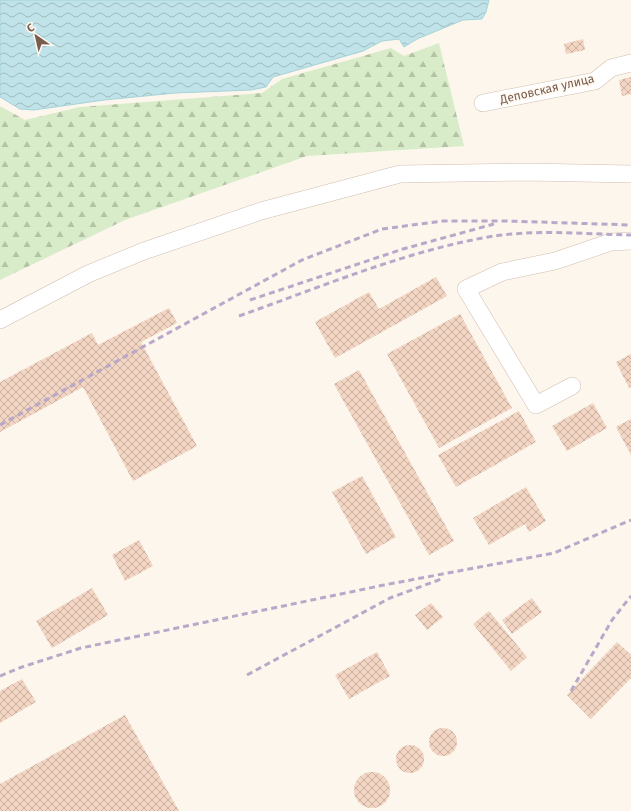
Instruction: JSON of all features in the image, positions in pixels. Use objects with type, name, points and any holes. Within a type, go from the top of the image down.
[{"type":"street","name":"Деповская улица","points":[[483,103],[595,80],[611,68],[631,63]]},
{"type":"street","points":[[0,320],[88,274],[144,251],[261,211],[400,174],[528,172],[631,174]]},
{"type":"street","points":[[572,386],[536,404],[466,289],[502,272],[555,261],[611,242],[631,241]]},
{"type":"green space","points":[[439,43],[464,146],[307,156],[125,220],[0,280],[0,106],[25,120],[80,107],[262,93],[282,79],[391,48],[404,56]]},
{"type":"water","points":[[0,0],[489,0],[486,12],[482,19],[463,20],[417,39],[404,47],[399,39],[382,41],[363,51],[273,77],[266,87],[251,90],[175,93],[104,100],[34,110],[20,109],[0,97]]},
{"type":"building","points":[[583,39],[585,50],[566,54],[564,44]]},
{"type":"building","points":[[631,77],[631,94],[622,96],[619,80]]},
{"type":"building","points":[[436,277],[447,296],[335,358],[315,322],[369,292],[379,309]]},
{"type":"building","points":[[169,308],[177,323],[141,342],[197,446],[133,481],[83,387],[0,432],[0,382],[92,333],[98,345]]},
{"type":"building","points":[[460,314],[512,408],[439,448],[387,354]]},
{"type":"building","points":[[631,354],[631,387],[629,388],[616,362]]},
{"type":"building","points":[[359,370],[454,541],[429,555],[334,384]]},
{"type":"building","points":[[593,403],[607,428],[567,451],[552,426]]},
{"type":"building","points":[[519,411],[536,442],[456,487],[438,455]]},
{"type":"building","points":[[631,419],[631,455],[616,427]]},
{"type":"building","points":[[362,476],[396,537],[366,554],[332,492]]},
{"type":"building","points":[[526,487],[546,521],[529,532],[525,524],[489,545],[473,518]]},
{"type":"building","points":[[139,540],[153,566],[125,581],[112,555]]},
{"type":"building","points":[[92,588],[108,615],[52,648],[36,621]]},
{"type":"building","points":[[532,598],[542,612],[512,634],[502,620]]},
{"type":"building","points":[[431,603],[443,617],[427,630],[415,615]]},
{"type":"building","points":[[489,611],[527,657],[511,671],[473,624]]},
{"type":"building","points":[[617,642],[631,655],[631,678],[591,719],[567,695]]},
{"type":"building","points":[[377,652],[390,676],[349,699],[335,675]]},
{"type":"building","points":[[22,679],[36,702],[0,723],[0,691]]},
{"type":"building","points":[[125,715],[179,811],[0,811],[0,784]]},
{"type":"building","points":[[443,728],[453,732],[457,742],[453,752],[443,756],[433,752],[429,742],[433,732]]},
{"type":"building","points":[[410,745],[420,749],[424,759],[420,769],[410,773],[400,769],[396,759],[400,749]]},
{"type":"building","points":[[376,772],[385,777],[389,783],[389,797],[385,803],[376,808],[368,808],[359,803],[355,797],[354,786],[359,777],[365,773]]},
{"type":"railway","points":[[0,425],[302,260],[382,229],[443,221],[507,221],[631,225]]},
{"type":"railway","points":[[250,300],[403,249],[494,224]]},
{"type":"railway","points":[[239,316],[393,261],[488,237],[524,233],[631,235]]},
{"type":"railway","points":[[0,676],[22,667],[81,648],[384,585],[554,553],[631,520]]},
{"type":"railway","points":[[247,675],[390,598],[444,578]]},
{"type":"railway","points":[[571,691],[612,620],[631,596]]}]
